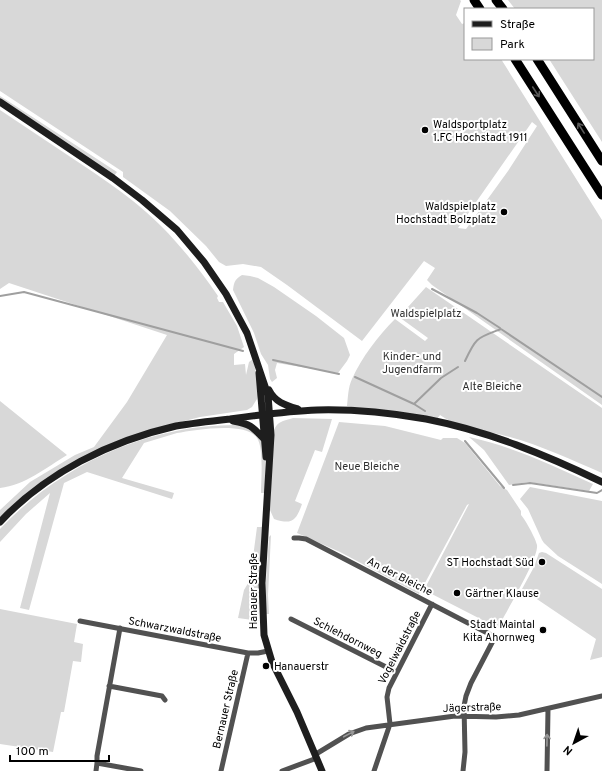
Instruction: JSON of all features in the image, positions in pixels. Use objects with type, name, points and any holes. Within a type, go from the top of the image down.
[{"type":"highway","points":[[496,0],[502,8]]},
{"type":"highway","points":[[516,60],[602,195]]},
{"type":"highway","points":[[538,60],[602,162]]},
{"type":"street","points":[[0,102],[113,178],[154,210],[185,239],[204,262],[234,308],[252,344],[258,366],[266,414]]},
{"type":"street","points":[[258,366],[265,383],[276,400],[286,406],[304,410]]},
{"type":"street","points":[[265,383],[268,395],[266,414]]},
{"type":"street","points":[[0,522],[19,503],[41,486],[69,468],[97,454],[144,435],[175,427],[304,410],[359,411],[409,417],[446,424],[530,449],[602,482]]},
{"type":"street","name":"Hanauer Straße","points":[[266,414],[264,439],[268,471]]},
{"type":"street","name":"Hanauer Straße","points":[[266,414],[271,435],[262,583],[262,624],[268,651],[275,670],[297,712],[317,756],[322,771]]},
{"type":"street","points":[[224,420],[246,423],[256,430],[264,439]]},
{"type":"street","name":"An der Bleiche","points":[[294,538],[306,540],[496,637],[468,689],[464,706],[464,716]]},
{"type":"street","name":"Vogelwaidstraße","points":[[390,724],[387,693],[396,672],[432,604]]},
{"type":"street","name":"Schlehdornweg","points":[[291,619],[396,672]]},
{"type":"street","name":"Schwarzwaldstraße","points":[[80,621],[248,652],[258,653],[268,651]]},
{"type":"street","points":[[96,771],[97,756],[120,628]]},
{"type":"street","name":"Bernauer Straße","points":[[221,771],[248,652]]},
{"type":"street","points":[[109,686],[162,696],[165,700]]},
{"type":"street","name":"Jägerstraße","points":[[282,771],[317,756],[356,731],[390,724],[455,716],[512,716],[602,696]]},
{"type":"street","points":[[547,771],[548,709]]},
{"type":"street","points":[[463,771],[465,752],[464,716]]},
{"type":"street","points":[[374,771],[390,724]]},
{"type":"street","points":[[97,763],[141,771]]},
{"type":"green space","points":[[0,0],[460,0],[461,1],[456,15],[462,24],[464,23],[464,60],[502,60],[602,220],[602,405],[432,285],[427,280],[435,268],[424,261],[362,341],[261,267],[243,264],[226,266],[219,262],[206,246],[170,211],[123,177],[123,172],[0,91]],"holes":[[[532,122],[537,126],[508,171],[466,229],[458,228]]]},
{"type":"green space","points":[[508,0],[602,0],[602,142],[550,60],[594,60],[594,8],[514,8]]},
{"type":"green space","points":[[0,96],[117,172],[114,176],[0,99]]},
{"type":"green space","points":[[0,110],[121,191],[157,222],[179,245],[209,283],[218,296],[217,298],[219,302],[223,302],[237,326],[244,347],[234,354],[234,365],[245,364],[246,375],[249,362],[253,359],[257,378],[258,395],[252,407],[247,410],[200,417],[173,424],[79,459],[0,519],[0,510],[30,482],[75,455],[94,447],[127,402],[167,335],[9,283],[0,289]]},
{"type":"green space","points":[[242,275],[258,278],[274,287],[316,316],[344,338],[350,355],[338,373],[277,363],[275,370],[277,378],[272,382],[270,379],[268,365],[261,354],[254,333],[233,290],[235,281]]},
{"type":"green space","name":"Alte Bleiche","points":[[426,287],[602,408],[602,473],[534,445],[510,437],[464,426],[440,415],[437,419],[347,406],[348,392],[356,371],[371,347],[395,319],[425,341],[428,338],[399,317]]},
{"type":"green space","points":[[0,401],[67,455],[27,480],[0,488]]},
{"type":"green space","points":[[293,418],[332,419],[322,452],[315,450],[295,501],[302,504],[300,510],[295,518],[285,522],[274,519],[270,510],[273,433],[276,426],[282,421]]},
{"type":"green space","name":"Neue Bleiche","points":[[339,422],[385,426],[441,440],[443,438],[457,438],[465,443],[500,486],[507,490],[521,511],[521,515],[535,538],[537,545],[533,561],[498,628],[424,590],[469,504],[467,505],[419,594],[340,552],[297,533]]},
{"type":"green space","points":[[241,425],[249,429],[261,439],[265,451],[265,493],[261,493],[261,449],[257,438],[251,433],[231,428],[207,429],[177,433],[144,443],[122,478],[174,493],[172,499],[87,472],[64,483],[29,610],[20,608],[50,493],[26,514],[0,542],[0,529],[24,506],[51,485],[79,467],[110,452],[141,440],[174,431],[207,426]]},
{"type":"green space","points":[[469,437],[517,451],[593,484],[589,491],[528,482],[509,485],[484,450]]},
{"type":"green space","points":[[530,487],[602,501],[602,584],[558,556],[544,543],[528,509],[520,499]]},
{"type":"green space","points":[[257,527],[262,527],[259,583],[259,621],[238,618],[244,590],[250,580]]},
{"type":"green space","points":[[271,535],[268,595],[269,614],[266,614],[266,582],[269,537]]},
{"type":"green space","points":[[539,553],[546,553],[602,589],[602,657],[590,660],[596,639],[522,589],[534,567]]},
{"type":"green space","points":[[0,609],[77,624],[74,642],[83,644],[81,662],[73,661],[64,712],[61,712],[53,752],[0,744]]},
{"type":"waterway","points":[[432,289],[477,313],[500,328]]},
{"type":"waterway","points":[[0,296],[24,292],[243,351]]},
{"type":"waterway","points":[[465,361],[478,339],[501,329],[602,397]]},
{"type":"waterway","points":[[273,360],[339,374]]},
{"type":"waterway","points":[[414,404],[441,378],[458,367]]},
{"type":"waterway","points":[[355,377],[414,404],[425,411]]},
{"type":"waterway","points":[[465,441],[504,488]]},
{"type":"waterway","points":[[513,485],[530,483],[597,493],[602,490]]},
{"type":"place","name":"Waldsportplatz 1.FC Hochstadt 1911","points":[[425,130]]},
{"type":"place","name":"Waldspielplatz Hochstadt Bolzplatz","points":[[504,212]]},
{"type":"place","name":"ST Hochstadt Süd","points":[[542,562]]},
{"type":"place","name":"Gärtner Klause","points":[[457,593]]},
{"type":"place","name":"Stadt Maintal Kita Ahornweg","points":[[543,630]]},
{"type":"place","name":"Hanauerstr","points":[[266,666]]},
{"type":"park label","name":"Waldspielplatz","points":[[426,313]]},
{"type":"park label","name":"Kinder- und Jugendfarm","points":[[412,362]]}]
